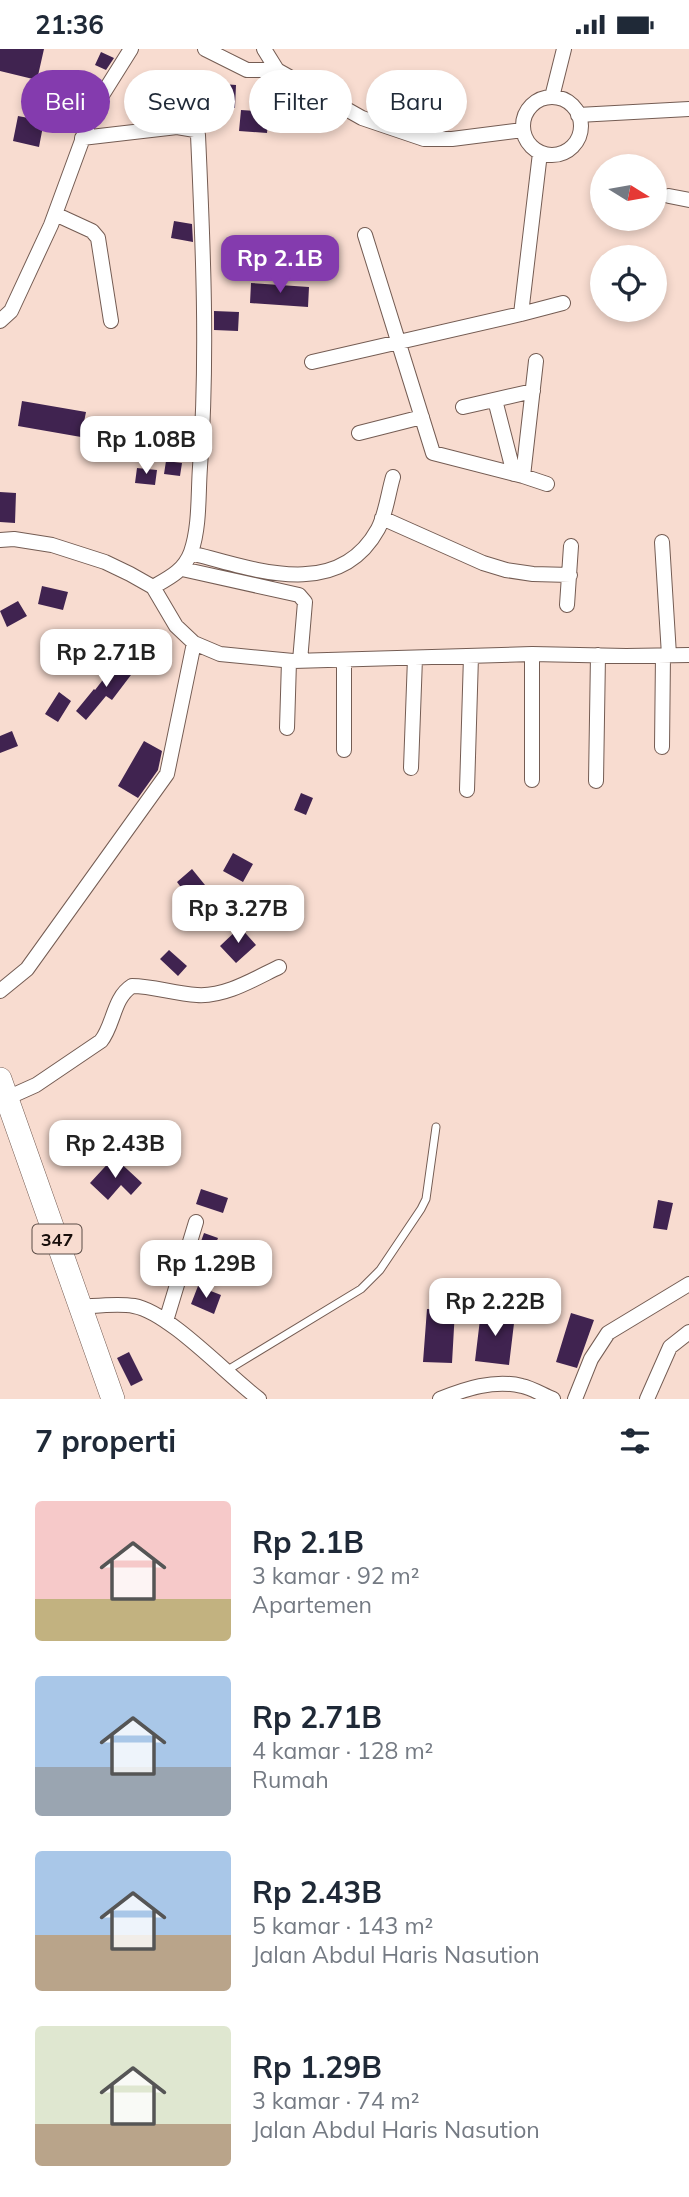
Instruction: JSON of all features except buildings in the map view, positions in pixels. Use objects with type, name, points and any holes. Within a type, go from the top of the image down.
[{"type":"main road","name":"347","points":[[4,1089],[113,1399]]},
{"type":"street","points":[[0,321],[11,311],[55,214],[94,108],[131,49]]},
{"type":"street","points":[[205,49],[249,70]]},
{"type":"street","points":[[264,49],[277,70]]},
{"type":"street","points":[[552,97],[564,49]]},
{"type":"street","points":[[552,97],[568,102],[578,115],[581,125],[575,143],[568,150],[549,155],[532,147],[523,129],[527,111],[534,104],[552,97]]},
{"type":"street","points":[[578,115],[689,109]]},
{"type":"street","points":[[352,112],[424,139],[452,139],[523,129]]},
{"type":"street","points":[[82,138],[177,127],[195,130],[198,135],[202,213],[203,422],[196,529],[191,553],[182,569],[153,587]]},
{"type":"street","points":[[521,314],[540,153]]},
{"type":"street","points":[[668,196],[689,200]]},
{"type":"street","points":[[55,214],[92,231],[98,238],[111,321]]},
{"type":"street","points":[[365,235],[433,453],[547,484]]},
{"type":"street","points":[[312,362],[564,303]]},
{"type":"street","points":[[518,475],[536,361]]},
{"type":"street","points":[[463,407],[533,391]]},
{"type":"street","points":[[495,400],[518,475]]},
{"type":"street","points":[[359,433],[422,417]]},
{"type":"street","points":[[191,553],[255,570],[286,574],[338,569],[365,549],[379,527],[393,477]]},
{"type":"street","points":[[382,518],[483,563],[506,570],[570,575]]},
{"type":"street","points":[[0,540],[14,539],[52,545],[130,573],[153,587],[176,626],[194,643],[220,654],[295,661],[531,654],[689,655]]},
{"type":"street","points":[[662,542],[666,655],[662,747]]},
{"type":"street","points":[[567,605],[570,546]]},
{"type":"street","points":[[182,569],[299,595],[305,602],[287,728]]},
{"type":"street","points":[[0,991],[27,969],[167,774],[194,643]]},
{"type":"street","points":[[531,654],[531,780]]},
{"type":"street","points":[[467,790],[471,656]]},
{"type":"street","points":[[596,781],[598,656]]},
{"type":"street","points":[[411,768],[415,657]]},
{"type":"street","points":[[344,660],[344,750]]},
{"type":"street","points":[[4,1089],[36,1085],[101,1041],[107,1034],[121,997],[132,986],[209,995],[228,991],[279,967]]},
{"type":"street","points":[[166,1321],[196,1222]]},
{"type":"street","points":[[575,1399],[591,1359],[608,1333],[689,1284]]},
{"type":"street","points":[[80,1307],[132,1305],[143,1308],[166,1321],[259,1399]]},
{"type":"street","points":[[647,1399],[670,1347],[689,1332]]},
{"type":"street","points":[[440,1399],[479,1386],[506,1385],[522,1386],[553,1399]]},
{"type":"lane","points":[[225,1371],[361,1289],[380,1270],[426,1199],[436,1127]]}]
